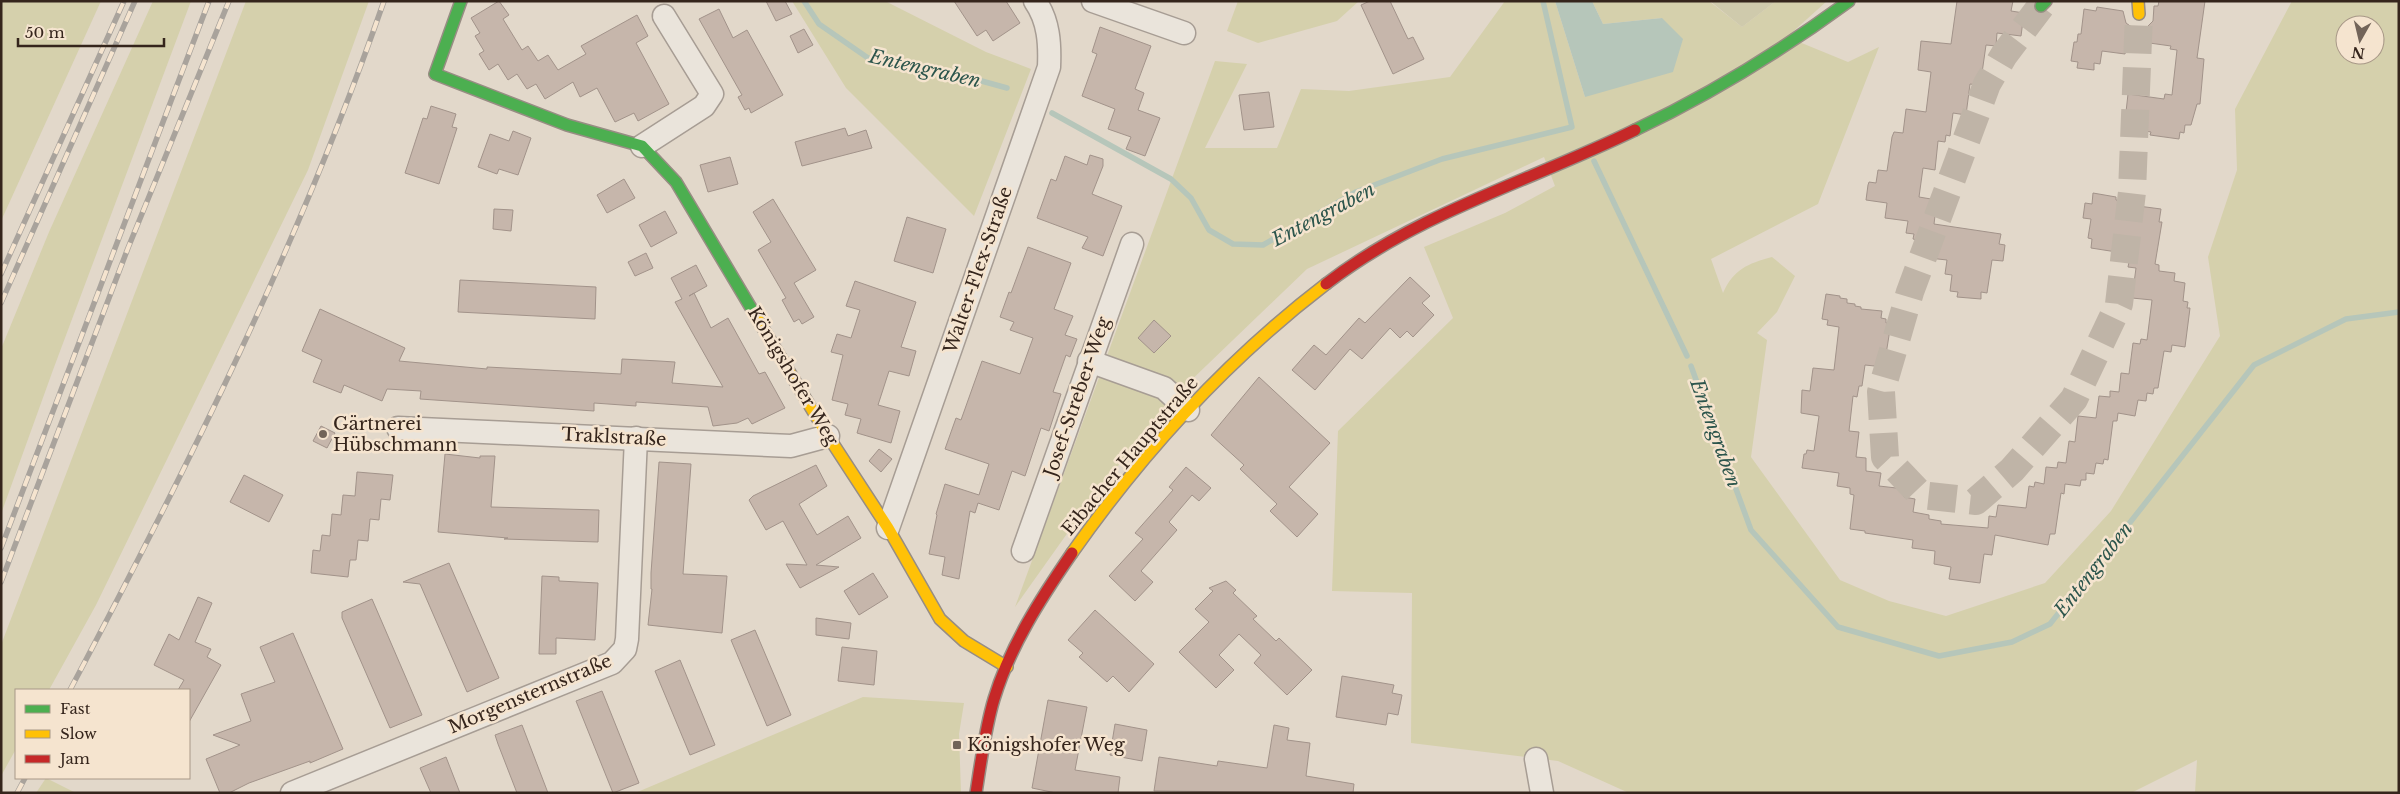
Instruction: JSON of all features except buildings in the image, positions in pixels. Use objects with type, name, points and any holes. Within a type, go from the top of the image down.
[{"type":"main road","points":[[460,1],[435,74],[567,125],[642,146]]},
{"type":"main road","name":"Eibacher Hauptstraße","points":[[976,793],[990,713],[1007,668],[1036,609],[1060,570],[1131,476],[1188,410],[1249,346],[1306,299],[1361,259],[1448,210],[1588,152],[1682,108],[1719,87],[1849,1]]},
{"type":"main road","points":[[2138,1],[2139,14]]},
{"type":"main road","name":"Königshofer Weg","points":[[642,146],[676,182],[828,436],[888,528],[940,619],[964,641],[1007,668]]},
{"type":"street","points":[[1092,1],[1184,33]]},
{"type":"street","name":"Walter-Flex-Straße","points":[[888,528],[1049,67],[1050,40],[1044,4]]},
{"type":"street","points":[[642,146],[704,106],[712,94],[664,16]]},
{"type":"street","name":"Josef-Streber-Weg","points":[[1023,550],[1132,244]]},
{"type":"street","points":[[1089,361],[1164,388],[1188,410]]},
{"type":"street","name":"Traklstraße","points":[[398,428],[791,446],[828,436]]},
{"type":"street","name":"Morgensternstraße","points":[[292,793],[612,663],[625,649],[627,639],[636,438]]},
{"type":"street","points":[[1536,759],[1542,793]]},
{"type":"shaded area","points":[[1,1],[101,1],[1,221]]},
{"type":"shaded area","points":[[153,1],[191,1],[1,514],[1,349],[49,232]]},
{"type":"shaded area","points":[[246,1],[369,1],[308,170],[96,605],[50,689],[15,689],[15,751],[1,776],[1,645]]},
{"type":"shaded area","points":[[792,1],[885,1],[986,52],[1031,69],[974,216],[846,88]]},
{"type":"shaded area","points":[[1238,1],[1359,1],[1337,21],[1258,43],[1227,31]]},
{"type":"shaded area","points":[[1505,1],[1555,1],[1585,97],[1662,18],[1603,24],[1592,1],[1709,1],[1742,27],[1776,1],[1827,1],[1787,37],[1848,62],[1879,47],[1818,204],[1711,259],[1723,293],[1732,278],[1742,269],[1755,262],[1772,257],[1795,276],[1777,312],[1757,333],[1767,340],[1751,457],[1840,580],[1889,601],[1946,616],[2045,583],[2111,511],[2220,336],[2208,257],[2237,170],[2235,109],[2292,1],[2399,1],[2399,793],[2195,793],[2197,760],[2131,793],[1629,793],[1558,761],[1411,743],[1412,593],[1332,591],[1338,431],[1453,318],[1424,247],[1505,213],[1555,186],[1544,157],[1307,269],[1181,390],[1098,490],[1015,607],[1215,61],[1247,64],[1205,148],[1277,148],[1301,89],[1349,91],[1450,77]]},
{"type":"shaded area","points":[[1555,1],[1592,1],[1603,24],[1662,18],[1683,39],[1673,72],[1585,97]]},
{"type":"shaded area","points":[[1710,1],[1776,1],[1742,27]]},
{"type":"shaded area","points":[[863,697],[964,703],[959,734],[961,793],[635,793]]},
{"type":"shaded area","points":[[45,779],[48,779],[76,793],[36,793]]},
{"type":"waterway","name":"Entengraben","points":[[804,1],[819,24],[868,58],[909,67],[949,72],[1007,88]]},
{"type":"waterway","name":"Entengraben","points":[[1052,113],[1171,179],[1191,198],[1209,230],[1233,244],[1263,245],[1356,192],[1442,159],[1572,127],[1543,1]]},
{"type":"waterway","name":"Entengraben","points":[[1594,161],[1687,356]]},
{"type":"waterway","name":"Entengraben","points":[[1691,366],[1751,530],[1838,627],[1939,656],[2012,642],[2050,624],[2254,365],[2346,319],[2399,312]]},
{"type":"tunnel","points":[[2041,6],[2004,55],[1987,84],[1910,292],[1881,392],[1885,457],[1921,495],[1976,501],[2012,470],[2074,399],[2119,304],[2132,192],[2139,14]]},
{"type":"railway","points":[[1,274],[124,1]]},
{"type":"railway","points":[[1,303],[135,1]]},
{"type":"railway","points":[[1,548],[209,1]]},
{"type":"railway","points":[[1,582],[128,248],[229,1]]},
{"type":"railway","points":[[71,689],[157,522],[240,352],[317,178],[352,90],[384,1]]},
{"type":"railway","points":[[17,793],[24,779]]},
{"type":"traffic: fast","points":[[461,1],[435,74],[567,125],[642,146],[676,182],[757,318]]},
{"type":"traffic: fast","points":[[1635,130],[1691,102],[1745,71],[1849,1]]},
{"type":"traffic: fast","points":[[2041,6],[2046,1]]},
{"type":"traffic: slow","points":[[2138,1],[2139,14]]},
{"type":"traffic: slow","points":[[1072,553],[1099,516],[1158,443],[1221,375],[1255,343],[1326,284]]},
{"type":"traffic: slow","points":[[757,318],[828,436],[888,528],[940,619],[964,641],[1007,667]]},
{"type":"traffic: jam","points":[[1326,284],[1362,259],[1437,217],[1635,130]]},
{"type":"traffic: jam","points":[[976,793],[988,722],[1001,679],[1027,623],[1072,553]]},
{"type":"place","name":"Gärtnerei Hübschmann","points":[[323,434]]},
{"type":"place","name":"Königshofer Weg","points":[[957,745]]}]
